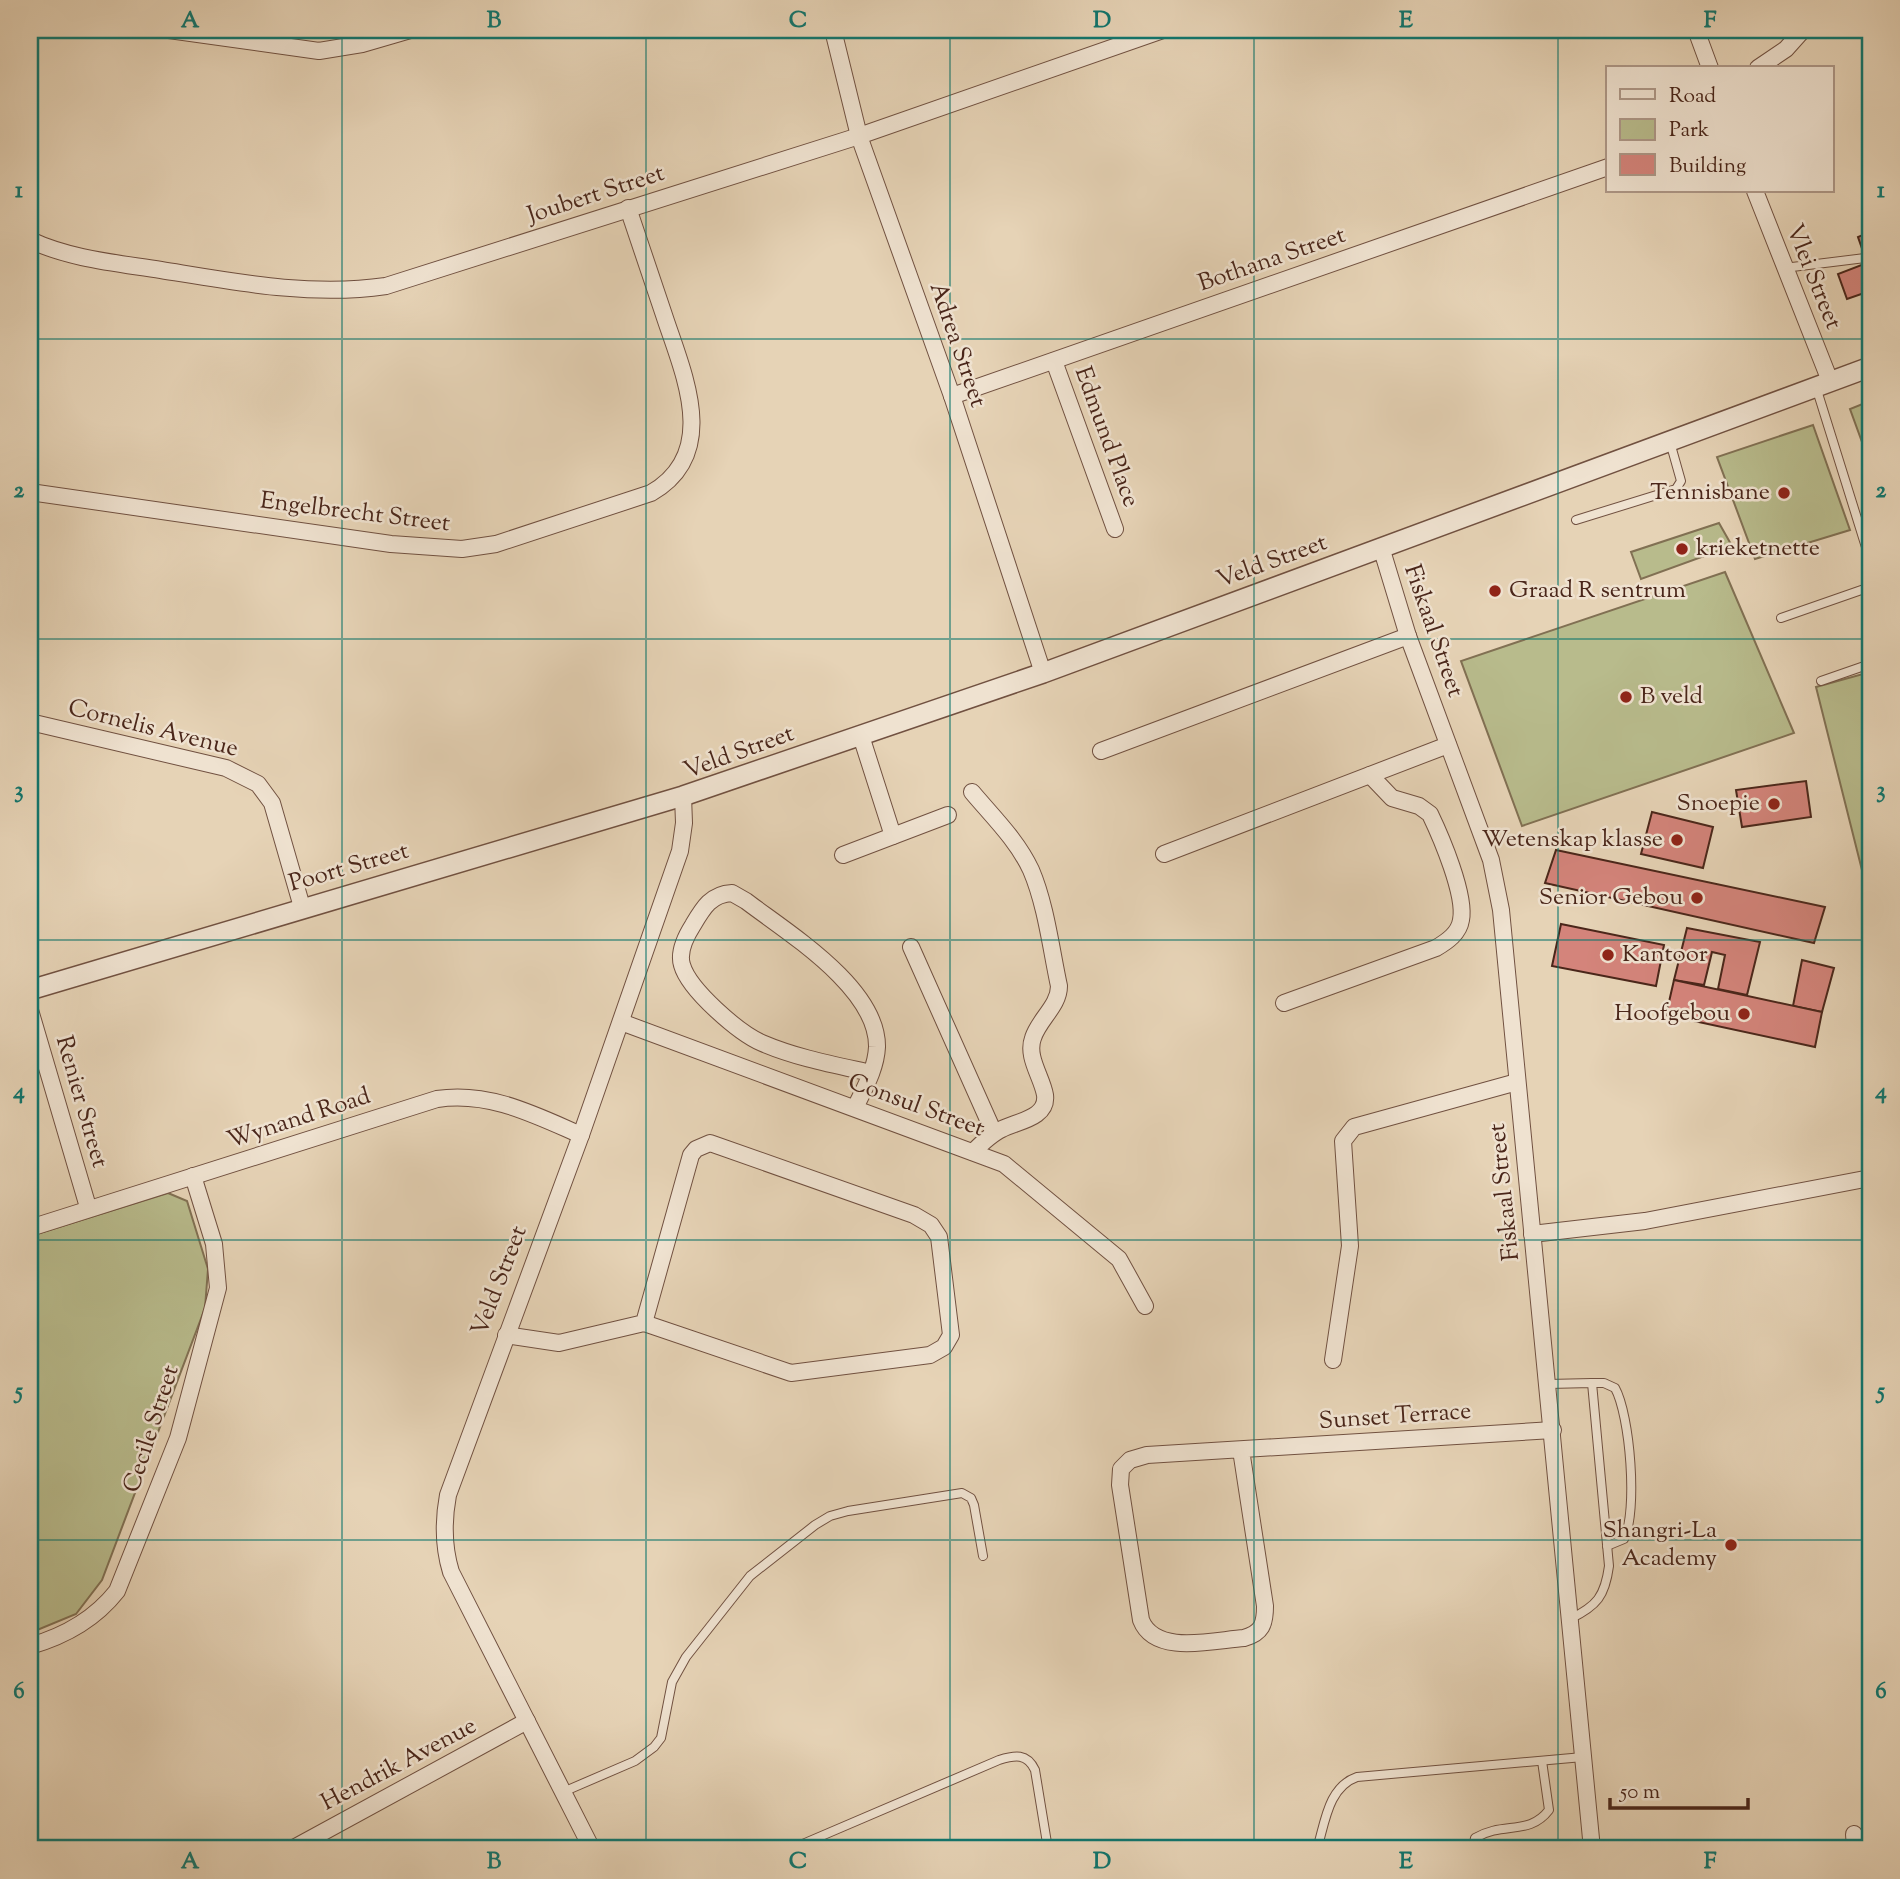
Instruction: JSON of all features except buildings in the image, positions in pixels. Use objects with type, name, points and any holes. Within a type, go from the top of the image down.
[{"type":"street","points":[[169,30],[319,51],[362,44],[410,30]]},
{"type":"street","name":"Adrea Street","points":[[833,30],[859,136],[952,396],[1043,673]]},
{"type":"street","name":"Joubert Street","points":[[30,240],[58,251],[109,262],[214,279],[344,292],[386,286],[859,136],[1163,30]]},
{"type":"street","points":[[1696,30],[1709,66]]},
{"type":"street","points":[[1761,66],[1786,49],[1803,30]]},
{"type":"street","name":"Bothana Street","points":[[952,396],[1606,168]]},
{"type":"street","name":"Vlei Street","points":[[1755,192],[1823,384]]},
{"type":"street","name":"Engelbrecht Street","points":[[30,492],[391,544],[454,549],[496,544],[651,493],[670,481],[682,464],[691,436],[691,400],[628,208]]},
{"type":"street","name":"Edmund Place","points":[[1054,360],[1115,529]]},
{"type":"street","name":"Veld Street","points":[[592,1849],[451,1572],[443,1533],[448,1495],[582,1135],[680,851],[684,823],[682,796],[1043,673],[1870,367]]},
{"type":"street","name":"Fiskaal Street","points":[[1381,547],[1409,635],[1495,874],[1553,1430],[1592,1849]]},
{"type":"street","points":[[1101,751],[1409,635]]},
{"type":"street","name":"Cornelis Avenue","points":[[30,722],[226,768],[258,784],[274,810],[302,907]]},
{"type":"street","points":[[861,736],[893,836]]},
{"type":"street","points":[[1164,854],[1448,745]]},
{"type":"street","points":[[1284,1003],[1437,948],[1451,939],[1460,925],[1460,898],[1430,814],[1419,806],[1392,798],[1370,775]]},
{"type":"street","points":[[972,792],[1013,839],[1030,869],[1038,888],[1059,986],[1055,1002],[1032,1040],[1032,1055],[1045,1094],[1043,1108],[1038,1114],[995,1133],[972,1152]]},
{"type":"street","name":"Poort Street","points":[[30,990],[682,796]]},
{"type":"street","points":[[843,855],[948,814]]},
{"type":"street","points":[[855,1108],[872,1073],[877,1046],[872,1021],[853,992],[829,965],[739,896],[724,894],[711,900],[691,926],[681,953],[681,964],[698,990],[731,1022],[760,1042],[872,1073]]},
{"type":"street","points":[[911,947],[995,1133]]},
{"type":"street","name":"Renier Street","points":[[30,1010],[88,1207]]},
{"type":"street","name":"Consul Street","points":[[621,1022],[1009,1167],[1113,1253],[1145,1306]]},
{"type":"street","points":[[1333,1360],[1350,1246],[1342,1152],[1348,1132],[1354,1127],[1517,1082]]},
{"type":"street","name":"Wynand Road","points":[[30,1227],[437,1099],[456,1096],[501,1103],[582,1135]]},
{"type":"street","points":[[506,1335],[559,1343],[644,1323],[791,1373],[930,1354],[944,1347],[951,1335],[941,1243],[931,1225],[914,1216],[710,1143],[696,1149],[691,1155],[644,1323]]},
{"type":"street","name":"Cecile Street","points":[[30,1646],[79,1625],[102,1610],[117,1591],[178,1438],[218,1288],[214,1244],[193,1176]]},
{"type":"street","points":[[1532,1234],[1645,1221],[1870,1178]]},
{"type":"street","name":"Sunset Terrace","points":[[1241,1450],[1265,1606],[1264,1625],[1254,1635],[1244,1637],[1181,1642],[1156,1639],[1145,1629],[1141,1620],[1119,1485],[1121,1469],[1130,1460],[1147,1455],[1553,1430]]},
{"type":"street","name":"Hendrik Avenue","points":[[292,1849],[527,1721]]},
{"type":"lane","points":[[1784,268],[1865,258]]},
{"type":"lane","points":[[1823,384],[1870,560]]},
{"type":"lane","points":[[1576,520],[1676,489],[1681,481],[1680,473],[1670,442]]},
{"type":"lane","points":[[1781,618],[1870,587]]},
{"type":"lane","points":[[1821,681],[1870,664]]},
{"type":"lane","points":[[1570,1619],[1591,1608],[1598,1601],[1607,1580],[1607,1546],[1592,1383]]},
{"type":"lane","points":[[1548,1384],[1604,1383],[1615,1388],[1624,1415],[1633,1510],[1624,1539],[1607,1546]]},
{"type":"lane","points":[[563,1792],[635,1760],[654,1747],[661,1738],[672,1682],[687,1657],[750,1576],[824,1519],[848,1511],[962,1493],[971,1498],[974,1505],[983,1556]]},
{"type":"lane","points":[[791,1849],[1016,1755],[1026,1758],[1035,1770],[1048,1849]]},
{"type":"lane","points":[[1317,1849],[1331,1802],[1347,1780],[1583,1757]]},
{"type":"lane","points":[[1473,1849],[1475,1838],[1492,1829],[1532,1826],[1549,1810],[1542,1761]]},
{"type":"green space","points":[[1870,401],[1870,464],[1850,409]]},
{"type":"green space","name":"Tennisbane","points":[[1813,425],[1850,530],[1755,559],[1717,457]]},
{"type":"green space","name":"krieketnette","points":[[1719,523],[1732,546],[1641,579],[1631,552]]},
{"type":"green space","name":"B veld","points":[[1725,572],[1794,733],[1522,826],[1461,661]]},
{"type":"green space","points":[[1870,672],[1870,902],[1816,687]]},
{"type":"green space","points":[[168,1193],[187,1201],[208,1269],[205,1308],[102,1580],[76,1614],[30,1633],[30,1236]]},
{"type":"place","name":"Tennisbane","points":[[1784,493]]},
{"type":"place","name":"krieketnette","points":[[1682,549]]},
{"type":"place","name":"Graad R sentrum","points":[[1495,591]]},
{"type":"place","name":"B veld","points":[[1626,697]]},
{"type":"place","name":"Snoepie","points":[[1774,804]]},
{"type":"place","name":"Wetenskap klasse","points":[[1677,840]]},
{"type":"place","name":"Senior Gebou","points":[[1697,898]]},
{"type":"place","name":"Kantoor","points":[[1608,955]]},
{"type":"place","name":"Hoofgebou","points":[[1744,1014]]},
{"type":"place","name":"Shangri-La Academy","points":[[1731,1545]]}]
